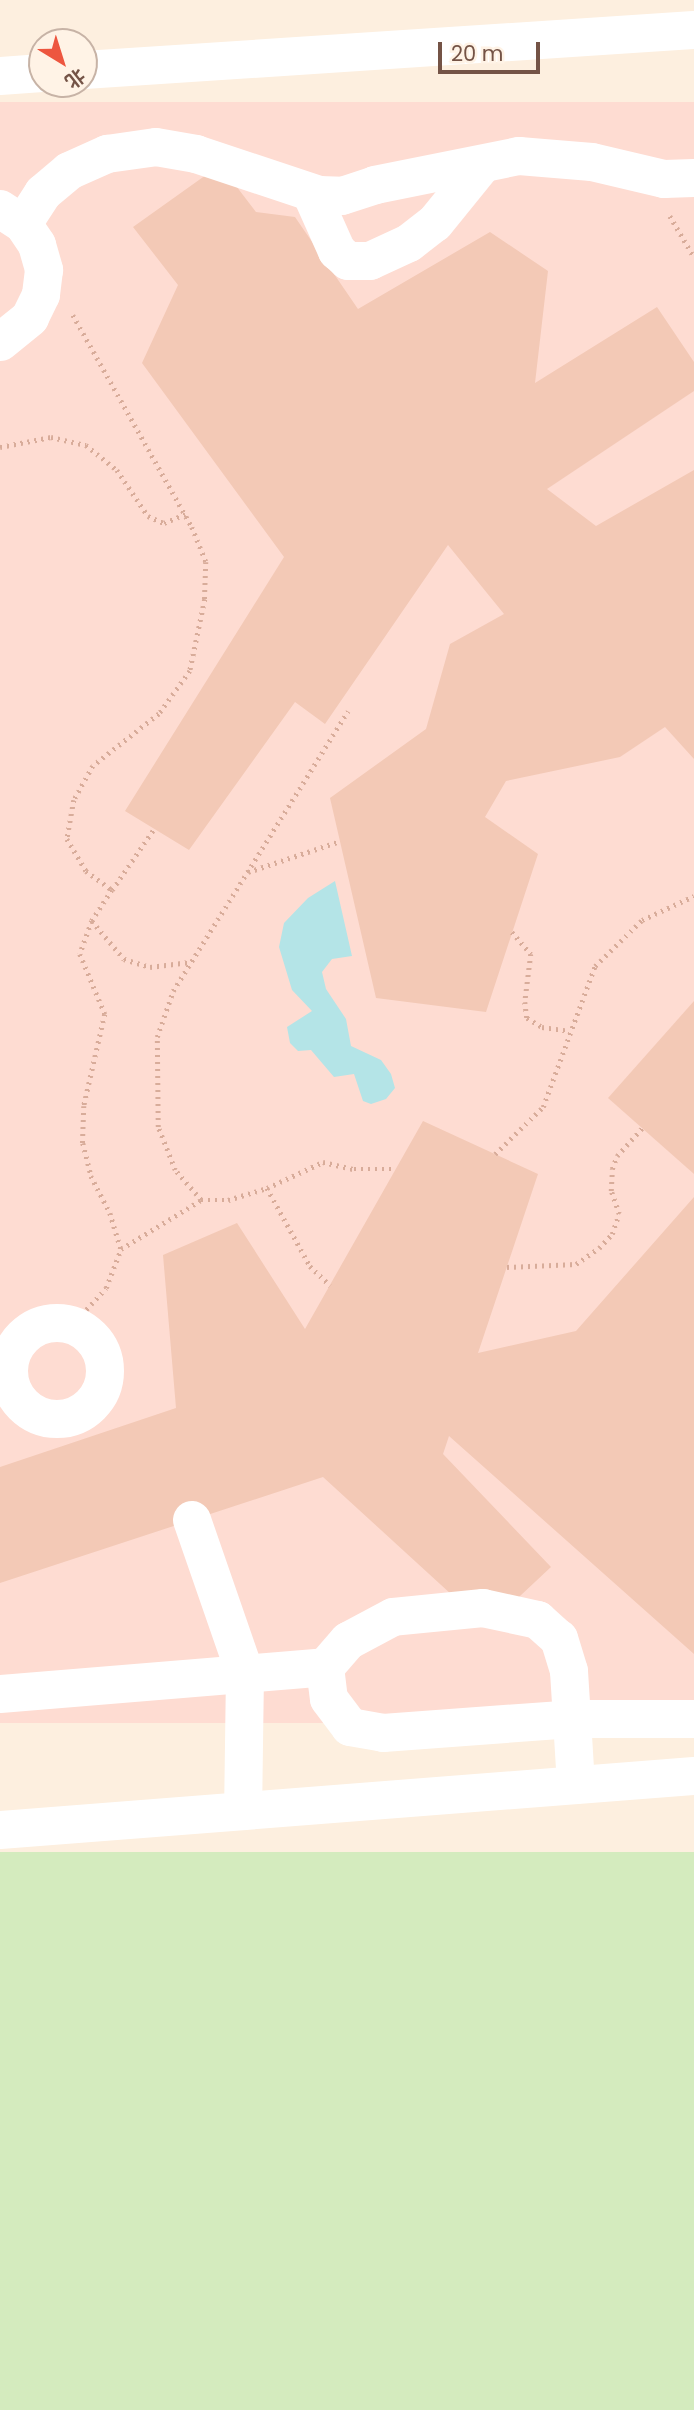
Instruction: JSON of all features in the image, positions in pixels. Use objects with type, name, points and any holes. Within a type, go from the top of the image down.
[{"type":"street","points":[[98,69],[694,30]]},
{"type":"street","points":[[0,76],[28,74]]},
{"type":"street","points":[[0,342],[30,318],[41,295],[44,270],[37,245],[11,216],[69,171],[107,154],[156,147],[222,161],[311,193],[342,196],[400,179],[519,156],[557,156],[679,178]]},
{"type":"street","points":[[311,193],[337,251],[348,261],[370,261],[409,243],[435,223],[482,165]]},
{"type":"street","points":[[40,1325],[72,1325],[97,1343],[106,1374],[94,1403],[67,1419],[35,1415],[13,1392],[9,1377],[8,1336],[40,1325]]},
{"type":"street","points":[[192,1520],[245,1673],[243,1811]]},
{"type":"street","points":[[0,1694],[325,1667],[348,1641],[393,1617],[444,1609],[521,1614],[538,1620],[559,1639],[569,1671],[576,1784]]},
{"type":"street","points":[[325,1667],[329,1699],[350,1727],[383,1733],[572,1719],[694,1719]]},
{"type":"street","points":[[0,1830],[694,1776]]},
{"type":"path","points":[[679,178],[673,228],[694,257]]},
{"type":"path","points":[[44,270],[99,354],[185,514],[206,562],[205,599],[190,671],[159,714],[93,766],[74,800],[67,839],[86,871],[113,890]]},
{"type":"path","points":[[0,447],[51,437],[86,445],[117,470],[148,516],[164,523],[185,514]]},
{"type":"path","points":[[201,1200],[175,1170],[158,1128],[157,1037],[173,991],[348,711]]},
{"type":"path","points":[[121,1249],[110,1213],[91,1175],[83,1143],[84,1106],[104,1014],[80,954],[92,921],[153,829]]},
{"type":"path","points":[[246,873],[340,841]]},
{"type":"path","points":[[495,1154],[543,1107],[595,966],[642,920],[694,896]]},
{"type":"path","points":[[92,921],[124,959],[150,967],[191,962]]},
{"type":"path","points":[[512,932],[531,954],[527,1018],[542,1027],[570,1031]]},
{"type":"path","points":[[507,1267],[576,1264],[612,1234],[619,1214],[611,1191],[611,1169],[617,1156],[642,1128]]},
{"type":"path","points":[[72,1325],[106,1288],[121,1249],[201,1200],[228,1200],[267,1188],[323,1161],[354,1169],[395,1169]]},
{"type":"path","points":[[267,1188],[310,1266],[330,1285]]},
{"type":"shaded area","points":[[0,102],[694,102],[694,1723],[0,1723]]},
{"type":"green space","points":[[0,1852],[694,1852],[694,2410],[0,2410]]},
{"type":"water","points":[[335,881],[352,956],[332,959],[322,972],[326,989],[346,1019],[351,1046],[381,1060],[391,1074],[395,1088],[386,1099],[371,1104],[363,1101],[354,1074],[334,1077],[311,1050],[298,1051],[290,1043],[287,1027],[312,1011],[292,990],[279,947],[284,923],[308,898]]},
{"type":"building","points":[[220,165],[256,212],[295,217],[358,309],[490,232],[548,271],[535,383],[657,307],[694,362],[694,391],[547,489],[596,526],[694,470],[694,759],[665,727],[620,757],[506,781],[485,817],[538,854],[486,1012],[376,998],[330,798],[426,729],[450,644],[504,614],[448,545],[325,724],[295,702],[189,850],[125,811],[284,557],[142,363],[178,285],[133,227]]},
{"type":"building","points":[[694,1001],[694,1174],[608,1098]]},
{"type":"building","points":[[423,1121],[538,1174],[478,1353],[576,1331],[694,1197],[694,1654],[449,1436],[443,1454],[551,1567],[487,1627],[323,1477],[0,1583],[0,1467],[176,1408],[163,1255],[237,1223],[305,1329]]}]
